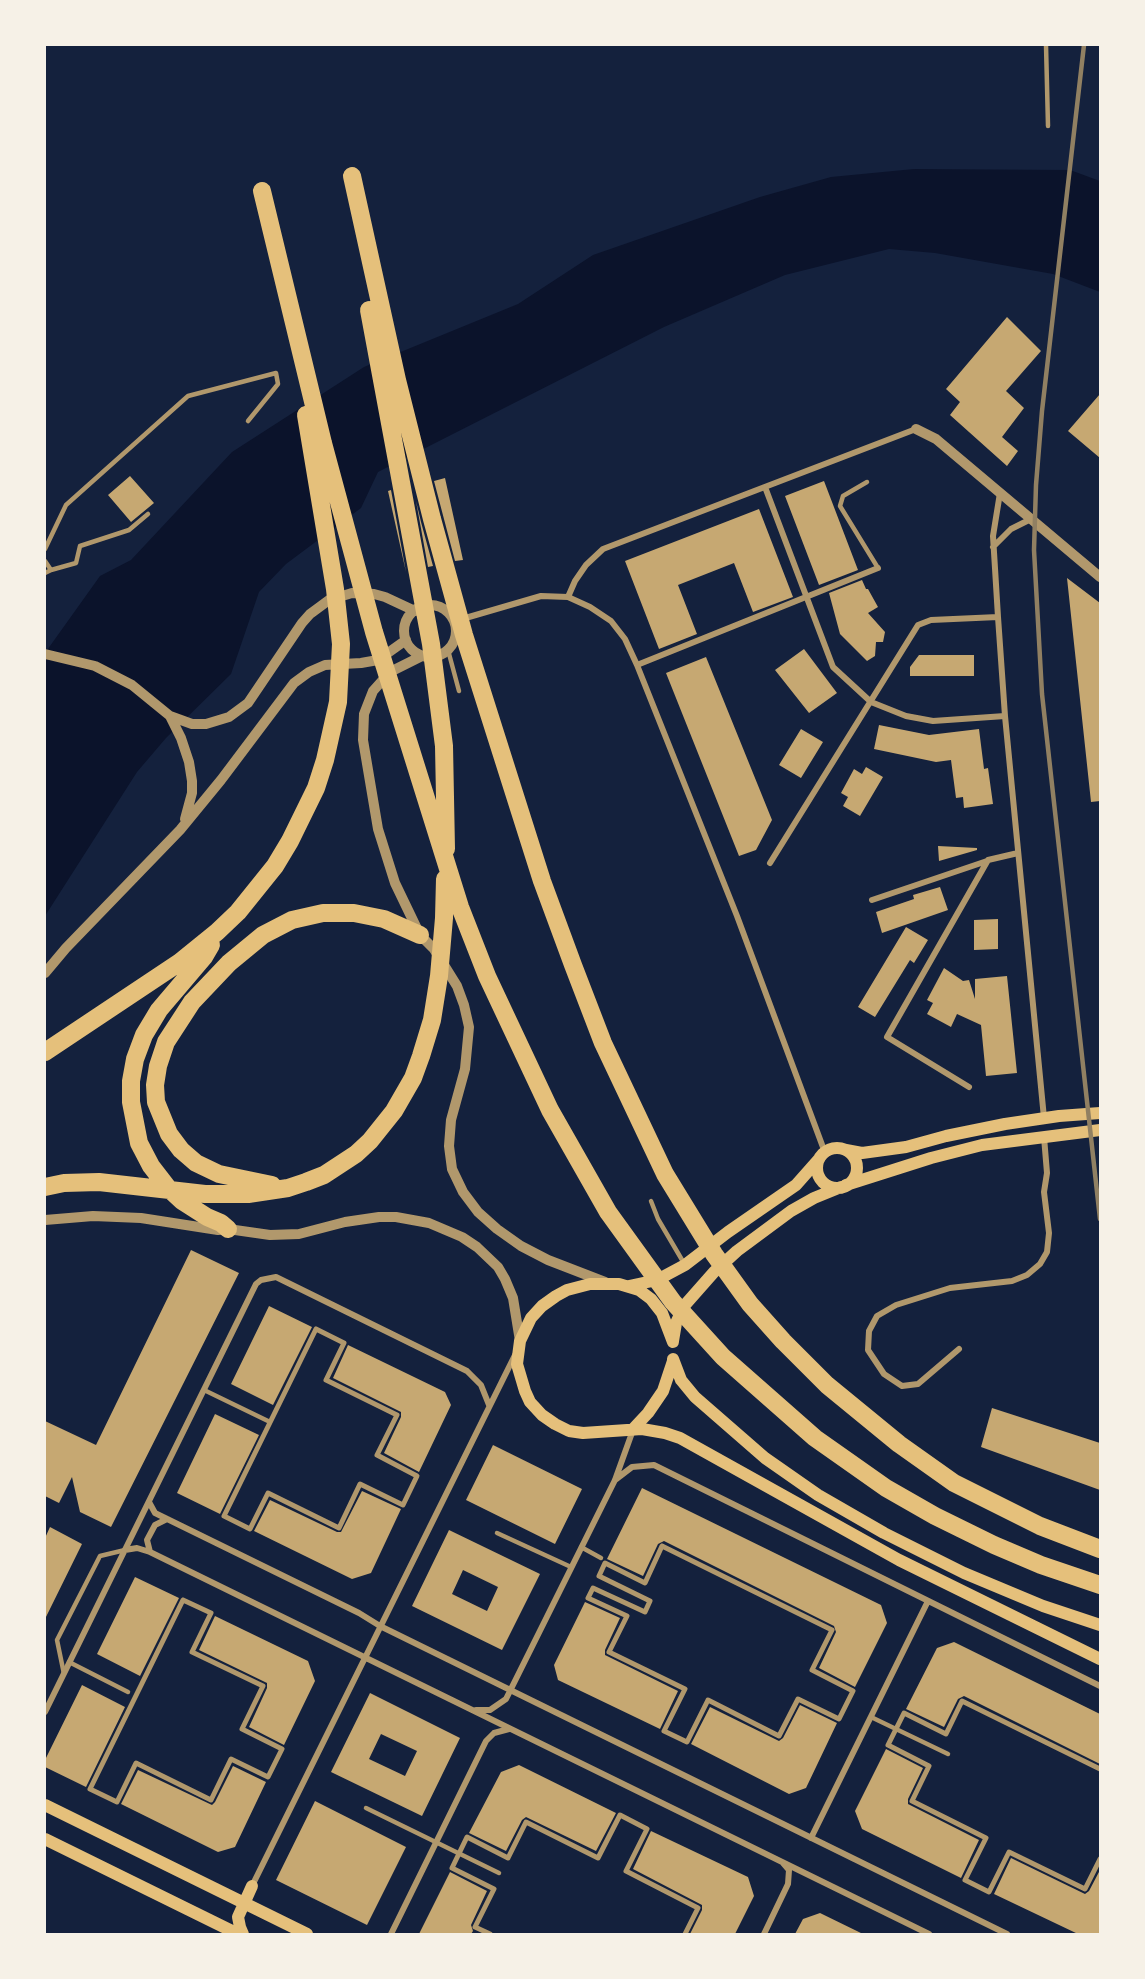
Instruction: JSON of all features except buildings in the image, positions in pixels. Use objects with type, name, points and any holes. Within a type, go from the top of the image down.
[{"type":"highway","points":[[45,1187],[64,1183],[99,1182],[226,1195],[288,1188],[324,1175],[356,1154],[383,1127],[404,1095],[421,1056],[432,1020],[439,976],[444,918],[447,816],[444,746],[420,580],[352,176]]},
{"type":"highway","points":[[262,191],[292,318],[374,632],[460,908],[487,976],[545,1100],[609,1212],[673,1302],[723,1357],[814,1438],[886,1488],[935,1516],[1041,1565],[1100,1585]]},
{"type":"highway","points":[[363,252],[464,635],[542,881],[603,1043],[665,1174],[714,1254],[750,1304],[783,1341],[828,1385],[899,1444],[954,1483],[1040,1526],[1100,1549]]},
{"type":"highway","points":[[45,1052],[180,962],[217,932],[257,890],[275,866],[295,833],[316,788],[338,702],[341,671],[339,618],[305,417],[308,380]]},
{"type":"highway","points":[[288,1188],[219,1174],[196,1163],[181,1150],[169,1134],[156,1102],[155,1085],[158,1066],[166,1042],[180,1018],[208,984],[263,935],[292,920],[323,913],[354,913],[384,919],[420,935]]},
{"type":"highway","points":[[217,932],[204,957],[159,1010],[144,1035],[135,1059],[131,1081],[131,1102],[139,1143],[151,1166],[168,1188],[182,1201],[228,1229]]},
{"type":"main road","points":[[628,1286],[657,1280],[685,1265],[796,1185],[824,1155],[840,1149],[862,1152],[906,1147],[956,1134],[1044,1118],[1100,1113]]},
{"type":"main road","points":[[636,1433],[663,1391],[673,1359],[676,1323],[684,1306],[714,1272],[737,1251],[791,1211],[814,1198],[844,1186],[931,1158],[982,1145],[1100,1130]]},
{"type":"main road","points":[[824,1155],[818,1172],[820,1178],[829,1186],[844,1186],[851,1181],[856,1171],[855,1159],[846,1150]]},
{"type":"main road","points":[[673,1342],[662,1313],[651,1299],[639,1290],[608,1283],[590,1284],[567,1290],[556,1296],[531,1318],[519,1345],[517,1364],[528,1396],[542,1415],[555,1424],[569,1431],[583,1433],[636,1433],[680,1438],[899,1560],[1100,1659]]},
{"type":"main road","points":[[673,1359],[681,1380],[695,1397],[765,1458],[818,1495],[884,1533],[964,1573],[1043,1606],[1100,1625]]},
{"type":"main road","points":[[45,1805],[307,1934]]},
{"type":"main road","points":[[45,1839],[238,1934]]},
{"type":"main road","points":[[227,1895],[241,1895],[252,1887]]},
{"type":"main road","points":[[243,1934],[238,1917],[252,1887]]},
{"type":"street","points":[[568,597],[586,565],[603,549],[916,429],[936,440],[1100,577]]},
{"type":"street","points":[[765,487],[833,667],[871,702],[906,716],[933,721],[1005,716]]},
{"type":"street","points":[[1000,492],[993,547],[1005,716],[1044,1118]]},
{"type":"street","points":[[993,547],[1011,529],[1031,519]]},
{"type":"street","points":[[637,665],[878,568]]},
{"type":"street","points":[[45,654],[78,661],[114,675],[145,695],[170,716],[192,724],[206,724],[229,717],[248,703],[302,623],[329,600],[352,593],[374,594],[415,610]]},
{"type":"street","points":[[454,621],[541,596],[568,597],[590,607],[611,621],[625,639],[737,916],[824,1155]]},
{"type":"street","points":[[429,605],[437,606],[444,609],[454,621],[455,637],[447,650],[433,657],[422,656],[410,647],[406,640],[406,624],[415,610],[429,605]]},
{"type":"street","points":[[770,863],[918,626],[932,620],[998,617]]},
{"type":"street","points":[[45,973],[66,948],[180,830],[294,683],[309,672],[325,665],[378,660],[406,640]]},
{"type":"street","points":[[422,656],[390,672],[381,681],[368,702],[362,727],[378,829],[385,856],[420,935],[434,949],[457,986],[465,1005],[469,1026],[468,1051],[451,1120],[448,1146],[452,1169],[463,1192],[478,1212],[497,1229],[521,1246],[548,1260],[608,1283]]},
{"type":"street","points":[[170,716],[189,762],[192,793],[180,830]]},
{"type":"street","points":[[872,900],[988,860],[1018,853]]},
{"type":"street","points":[[969,1087],[887,1037],[988,860]]},
{"type":"street","points":[[959,1349],[918,1384],[902,1386],[884,1374],[868,1350],[869,1331],[877,1316],[896,1305],[950,1288],[1012,1281],[1027,1275],[1040,1264],[1047,1252],[1049,1233],[1044,1192],[1047,1173],[1044,1136]]},
{"type":"street","points":[[45,1220],[93,1216],[141,1218],[218,1230],[284,1235],[379,1217],[413,1220],[446,1230],[477,1247],[498,1267],[506,1279],[513,1298],[519,1345],[252,1887]]},
{"type":"street","points":[[45,1712],[256,1284],[266,1277],[280,1279],[467,1371],[481,1385],[489,1405]]},
{"type":"street","points":[[316,1329],[344,1343],[326,1380],[397,1414],[377,1455],[417,1476],[403,1505],[360,1484],[339,1528],[268,1493],[250,1529],[224,1516],[316,1329]]},
{"type":"street","points":[[472,1710],[484,1711],[496,1707],[506,1699],[636,1433]]},
{"type":"street","points":[[615,1479],[632,1467],[654,1465],[1100,1686]]},
{"type":"street","points":[[149,1502],[155,1513],[395,1634],[1007,1934]]},
{"type":"street","points":[[150,1552],[147,1540],[155,1525],[167,1519]]},
{"type":"street","points":[[663,1546],[832,1630],[812,1670],[853,1691],[839,1719],[798,1699],[779,1736],[708,1700],[687,1743],[664,1731],[685,1689],[609,1652],[627,1616],[588,1598],[593,1588],[645,1612],[650,1601],[599,1576],[605,1563],[645,1583],[663,1546]]},
{"type":"street","points":[[125,1550],[137,1548],[150,1552],[929,1934]]},
{"type":"street","points":[[183,1600],[211,1613],[192,1652],[263,1686],[242,1729],[282,1749],[268,1777],[231,1759],[211,1800],[136,1763],[117,1802],[90,1789],[130,1709],[183,1600]]},
{"type":"street","points":[[811,1838],[928,1600]]},
{"type":"street","points":[[365,1617],[378,1618],[389,1608]]},
{"type":"street","points":[[380,1665],[372,1655],[372,1642],[382,1633],[395,1634]]},
{"type":"street","points":[[348,1650],[357,1660],[357,1673]]},
{"type":"street","points":[[519,1672],[518,1688],[528,1699]]},
{"type":"street","points":[[1100,1769],[962,1701],[946,1734],[904,1713],[888,1745],[929,1766],[912,1801],[986,1838],[965,1880],[989,1892],[1009,1852],[1085,1889],[1100,1859]]},
{"type":"street","points":[[391,1934],[486,1740],[498,1731],[515,1731]]},
{"type":"street","points":[[490,1934],[475,1927],[494,1889],[452,1868],[467,1837],[508,1858],[526,1822],[598,1858],[620,1815],[647,1829],[626,1871],[698,1908],[685,1934]]},
{"type":"street","points":[[764,1934],[788,1884],[789,1870],[780,1861]]},
{"type":"lane","points":[[1046,45],[1047,126]]},
{"type":"lane","points":[[45,549],[66,505],[188,396],[276,374],[278,384],[248,421]]},
{"type":"lane","points":[[867,482],[843,496],[840,506],[878,568]]},
{"type":"lane","points":[[45,573],[76,563],[80,546],[129,530],[148,514]]},
{"type":"lane","points":[[45,561],[51,570]]},
{"type":"lane","points":[[447,650],[459,691]]},
{"type":"lane","points":[[651,1201],[658,1220],[685,1265]]},
{"type":"lane","points":[[204,1390],[268,1421]]},
{"type":"lane","points":[[497,1533],[571,1567]]},
{"type":"lane","points":[[581,1547],[601,1558]]},
{"type":"lane","points":[[64,1674],[57,1640],[100,1556],[125,1550]]},
{"type":"lane","points":[[69,1662],[128,1692]]},
{"type":"lane","points":[[871,1717],[948,1754]]},
{"type":"lane","points":[[366,1808],[499,1873]]},
{"type":"water","points":[[914,169],[1070,170],[1100,181],[1100,292],[1053,274],[935,253],[889,249],[785,275],[664,327],[378,472],[361,508],[286,564],[259,592],[231,674],[166,738],[137,772],[45,916],[45,653],[100,576],[131,560],[232,452],[364,367],[518,304],[593,255],[760,197],[831,177]]},
{"type":"railway","points":[[1084,45],[1042,411],[1034,550],[1042,694],[1100,1219]]}]
